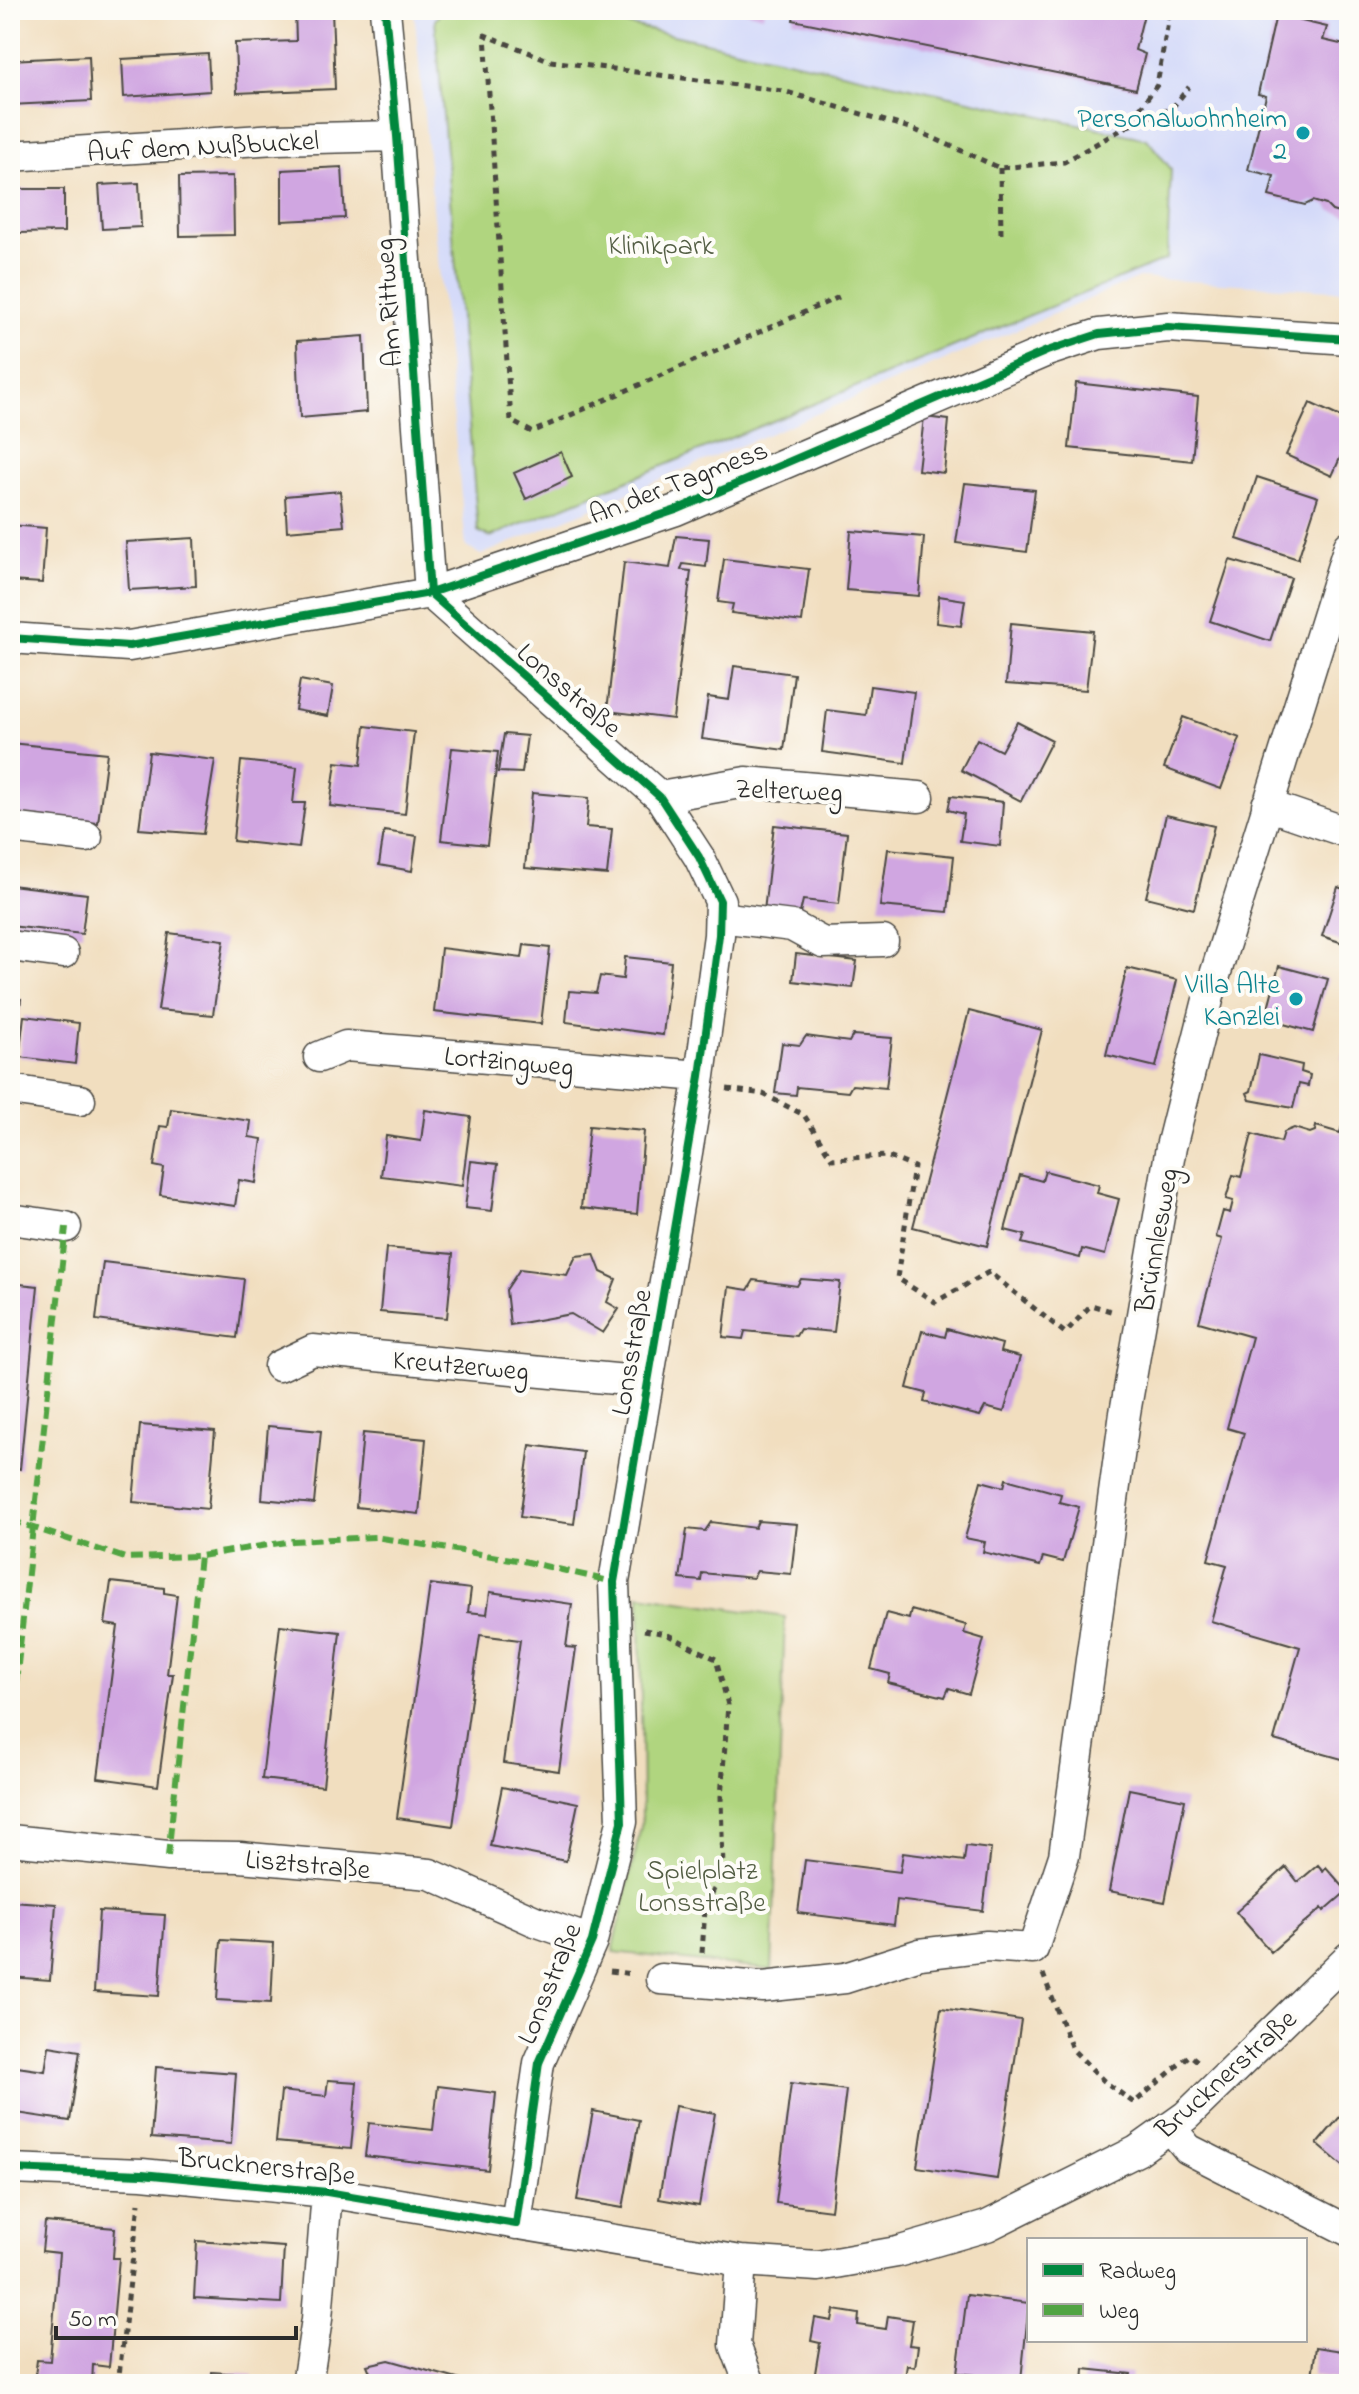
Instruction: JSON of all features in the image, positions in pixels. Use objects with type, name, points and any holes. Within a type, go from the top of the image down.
[{"type":"street","name":"Am Rittweg","points":[[385,10],[430,593]]},
{"type":"street","name":"Auf dem Nußbuckel","points":[[10,156],[276,139],[397,136]]},
{"type":"street","name":"An der Tagmess","points":[[10,638],[129,646],[430,593],[676,510],[1047,351],[1099,334],[1168,327],[1349,339]]},
{"type":"street","name":"Brünnlesweg","points":[[1033,1949],[1064,1856],[1125,1413],[1171,1147],[1211,988],[1349,546]]},
{"type":"street","name":"Lonsstraße","points":[[430,593],[660,797],[699,857],[720,901],[700,1081],[614,1582],[622,1822],[588,1954],[539,2063],[516,2224]]},
{"type":"street","name":"Zelterweg","points":[[660,797],[746,782],[919,797]]},
{"type":"street","points":[[1267,805],[1349,833]]},
{"type":"street","points":[[10,828],[87,837]]},
{"type":"street","points":[[720,917],[792,926],[823,943],[883,941]]},
{"type":"street","points":[[10,946],[63,953]]},
{"type":"street","name":"Lortzingweg","points":[[319,1057],[346,1046],[700,1081]]},
{"type":"street","points":[[10,1090],[80,1100]]},
{"type":"street","points":[[10,1219],[66,1227]]},
{"type":"street","name":"Kreutzerweg","points":[[279,1366],[313,1350],[647,1382]]},
{"type":"street","name":"Lisztstraße","points":[[10,1840],[168,1856],[240,1857],[430,1874],[535,1921],[588,1954]]},
{"type":"street","points":[[661,1979],[763,1987],[845,1978],[920,1954],[987,1946],[1033,1949]]},
{"type":"street","name":"Brucknerstraße","points":[[10,2169],[142,2174],[327,2192],[741,2261],[818,2266],[897,2252],[987,2226],[1137,2151],[1195,2108],[1349,1957]]},
{"type":"street","points":[[1170,2127],[1188,2149],[1349,2231]]},
{"type":"street","points":[[307,2384],[317,2319],[327,2192]]},
{"type":"street","points":[[741,2261],[735,2345],[750,2384]]},
{"type":"path","points":[[1126,127],[1157,85],[1170,10]]},
{"type":"path","points":[[839,297],[532,432],[511,421],[485,35],[551,61],[783,91],[913,129],[1000,168],[1064,162],[1126,127],[1172,108],[1189,87]]},
{"type":"path","points":[[1000,168],[1001,235]]},
{"type":"path","points":[[700,1081],[763,1094],[804,1115],[832,1159],[886,1156],[914,1167],[897,1278],[935,1302],[989,1272],[1065,1333],[1091,1305],[1141,1322]]},
{"type":"path","points":[[616,1626],[666,1634],[716,1659],[728,1705],[721,1797],[723,1869],[705,1909],[701,1982]]},
{"type":"path","points":[[1033,1949],[1072,2049],[1104,2081],[1134,2103],[1190,2055]]},
{"type":"path","points":[[588,1954],[661,1979]]},
{"type":"path","points":[[118,2384],[142,2174]]},
{"type":"shaded area","name":"Klinikpark","points":[[414,10],[1349,10],[1349,291],[1139,278],[481,555],[466,547]]},
{"type":"green space","name":"Klinikpark","points":[[443,10],[559,10],[1147,139],[1171,169],[1167,259],[490,537],[478,531],[435,20]]},
{"type":"green space","name":"Spielplatz Lonsstraße","points":[[640,1595],[785,1617],[772,1970],[613,1952],[642,1822]]},
{"type":"building","points":[[295,10],[332,10],[335,89],[237,93],[235,43],[296,41]]},
{"type":"building","points":[[740,10],[764,10],[763,16]]},
{"type":"building","points":[[795,10],[1145,10],[1135,50],[1145,54],[1136,89],[793,20]]},
{"type":"building","name":"Personalwohnheim 2","points":[[1276,15],[1327,27],[1323,40],[1349,46],[1349,216],[1313,201],[1305,205],[1269,196],[1274,176],[1248,170],[1266,96],[1258,94]]},
{"type":"building","points":[[208,54],[210,91],[124,97],[122,59]]},
{"type":"building","points":[[89,56],[91,101],[10,105],[10,60]]},
{"type":"building","points":[[342,167],[345,218],[282,221],[282,170]]},
{"type":"building","points":[[233,176],[234,235],[180,236],[179,177]]},
{"type":"building","points":[[139,183],[141,227],[102,229],[99,185]]},
{"type":"building","points":[[18,189],[64,189],[64,232],[18,233]]},
{"type":"building","points":[[364,336],[367,412],[300,418],[297,341]]},
{"type":"building","points":[[1076,383],[1198,397],[1192,461],[1069,448]]},
{"type":"building","points":[[1310,403],[1349,421],[1349,438],[1332,476],[1286,455]]},
{"type":"building","points":[[924,417],[949,420],[944,473],[918,470]]},
{"type":"building","points":[[561,452],[572,477],[526,499],[514,473]]},
{"type":"building","points":[[1257,477],[1318,497],[1298,559],[1237,539]]},
{"type":"building","points":[[965,483],[1035,490],[1027,552],[956,543]]},
{"type":"building","points":[[340,491],[344,526],[287,531],[285,496]]},
{"type":"building","points":[[10,525],[46,528],[42,583],[10,581]]},
{"type":"building","points":[[851,531],[924,537],[919,596],[846,590]]},
{"type":"building","points":[[676,536],[709,539],[706,567],[683,564],[681,570],[691,571],[673,719],[607,711],[624,562],[670,568]]},
{"type":"building","points":[[194,538],[196,586],[129,590],[126,542]]},
{"type":"building","points":[[724,559],[809,569],[802,622],[731,613],[733,604],[718,602]]},
{"type":"building","points":[[1230,560],[1291,578],[1270,641],[1210,621]]},
{"type":"building","points":[[939,596],[965,600],[961,626],[936,623]]},
{"type":"building","points":[[1011,623],[1093,631],[1086,690],[1006,684]]},
{"type":"building","points":[[734,666],[794,674],[784,750],[702,739],[708,697],[729,700]]},
{"type":"building","points":[[300,680],[333,686],[328,716],[295,710]]},
{"type":"building","points":[[870,686],[914,692],[905,763],[822,752],[827,710],[866,715]]},
{"type":"building","points":[[1349,708],[1349,735],[1340,731]]},
{"type":"building","points":[[1183,717],[1240,738],[1221,789],[1164,768]]},
{"type":"building","points":[[1017,722],[1052,740],[1021,801],[961,770],[977,739],[1001,751]]},
{"type":"building","points":[[365,726],[414,732],[405,814],[330,806],[336,762],[361,765]]},
{"type":"building","points":[[504,734],[527,736],[522,773],[498,772]]},
{"type":"building","points":[[10,743],[107,753],[98,823],[10,814]]},
{"type":"building","points":[[452,748],[498,752],[487,845],[441,840]]},
{"type":"building","points":[[149,752],[215,760],[203,834],[139,829]]},
{"type":"building","points":[[241,761],[297,767],[293,803],[305,803],[299,848],[233,841]]},
{"type":"building","points":[[532,793],[589,798],[586,827],[612,829],[607,875],[525,868]]},
{"type":"building","points":[[951,796],[1003,802],[1000,846],[960,841],[964,814],[948,810]]},
{"type":"building","points":[[1166,815],[1214,826],[1194,909],[1146,897]]},
{"type":"building","points":[[774,825],[847,833],[839,904],[803,900],[800,913],[764,911]]},
{"type":"building","points":[[384,831],[417,836],[412,871],[379,865]]},
{"type":"building","points":[[888,849],[954,856],[948,912],[880,906]]},
{"type":"building","points":[[10,885],[87,894],[82,934],[10,926]]},
{"type":"building","points":[[1338,887],[1349,891],[1349,945],[1322,936]]},
{"type":"building","points":[[169,933],[224,940],[213,1015],[158,1010]]},
{"type":"building","points":[[524,945],[550,948],[541,1024],[434,1012],[441,948],[522,958]]},
{"type":"building","points":[[796,954],[857,961],[853,988],[793,981]]},
{"type":"building","points":[[625,957],[671,962],[663,1035],[566,1022],[569,991],[596,993],[600,976],[623,979]]},
{"type":"building","name":"Villa Alte Kanzlei","points":[[1279,966],[1328,979],[1313,1032],[1265,1019]]},
{"type":"building","points":[[1127,968],[1177,980],[1156,1067],[1106,1055]]},
{"type":"building","points":[[10,998],[21,999],[14,1059],[10,1059]]},
{"type":"building","points":[[969,1011],[1042,1030],[987,1246],[913,1227]]},
{"type":"building","points":[[24,1016],[79,1023],[75,1064],[19,1057]]},
{"type":"building","points":[[853,1035],[892,1038],[886,1088],[852,1085],[848,1092],[797,1087],[796,1095],[775,1093],[782,1043],[800,1045],[806,1036],[849,1042]]},
{"type":"building","points":[[1349,1041],[1349,1062],[1342,1059]]},
{"type":"building","points":[[1259,1055],[1302,1065],[1301,1072],[1310,1075],[1308,1086],[1299,1084],[1293,1108],[1250,1100],[1247,1093],[1251,1091]]},
{"type":"building","points":[[171,1109],[251,1121],[249,1137],[262,1139],[256,1183],[239,1180],[235,1206],[160,1195],[164,1168],[154,1166],[160,1126],[168,1127]]},
{"type":"building","points":[[425,1110],[471,1117],[462,1186],[381,1176],[386,1136],[421,1141]]},
{"type":"building","points":[[589,1126],[644,1131],[637,1214],[581,1208]]},
{"type":"building","points":[[1316,1126],[1340,1133],[1342,1126],[1349,1128],[1349,1761],[1274,1740],[1300,1647],[1211,1621],[1227,1565],[1208,1560],[1244,1433],[1227,1428],[1252,1337],[1199,1322],[1222,1239],[1216,1237],[1223,1211],[1230,1213],[1233,1201],[1226,1199],[1233,1175],[1241,1177],[1252,1134],[1281,1142],[1284,1132],[1294,1128],[1310,1133],[1315,1131]]},
{"type":"building","points":[[471,1161],[498,1164],[492,1211],[465,1208]]},
{"type":"building","points":[[1045,1171],[1099,1185],[1097,1193],[1119,1199],[1105,1255],[1082,1249],[1080,1258],[1022,1243],[1025,1235],[1005,1230],[1020,1175],[1042,1181]]},
{"type":"building","points":[[386,1248],[453,1254],[447,1318],[380,1312]]},
{"type":"building","points":[[594,1254],[601,1272],[616,1279],[607,1302],[619,1309],[603,1333],[571,1314],[510,1325],[506,1290],[520,1269],[567,1275],[576,1256]]},
{"type":"building","points":[[103,1262],[244,1279],[237,1338],[96,1320]]},
{"type":"building","points":[[801,1279],[840,1282],[834,1332],[800,1329],[796,1336],[745,1331],[743,1339],[723,1337],[729,1287],[748,1290],[754,1280],[797,1286]]},
{"type":"building","points":[[10,1283],[38,1286],[20,1469],[10,1467]]},
{"type":"building","points":[[947,1329],[1002,1344],[1000,1352],[1020,1357],[1004,1412],[985,1407],[980,1416],[924,1402],[926,1393],[907,1388],[922,1331],[945,1337]]},
{"type":"building","points":[[140,1425],[215,1431],[208,1509],[133,1502]]},
{"type":"building","points":[[268,1426],[321,1431],[314,1504],[262,1499]]},
{"type":"building","points":[[363,1433],[426,1439],[419,1514],[356,1507]]},
{"type":"building","points":[[530,1445],[583,1452],[574,1524],[520,1517]]},
{"type":"building","points":[[1006,1479],[1061,1494],[1059,1502],[1079,1507],[1063,1562],[1043,1557],[1040,1566],[983,1552],[985,1542],[965,1538],[981,1481],[1004,1487]]},
{"type":"building","points":[[758,1521],[797,1524],[791,1574],[757,1571],[753,1578],[702,1573],[701,1581],[680,1579],[687,1529],[705,1531],[711,1522],[755,1528]]},
{"type":"building","points":[[111,1582],[164,1588],[164,1593],[177,1595],[167,1674],[173,1674],[158,1786],[98,1778],[118,1626],[105,1624]]},
{"type":"building","points":[[430,1584],[471,1589],[468,1612],[487,1614],[490,1592],[572,1604],[566,1647],[576,1648],[559,1771],[503,1763],[520,1640],[480,1635],[453,1826],[397,1818]]},
{"type":"building","points":[[911,1610],[966,1625],[964,1633],[984,1639],[969,1694],[949,1688],[945,1697],[888,1683],[890,1674],[871,1669],[886,1613],[909,1619]]},
{"type":"building","points":[[280,1625],[340,1632],[323,1786],[262,1779]]},
{"type":"building","points":[[502,1787],[578,1803],[566,1861],[490,1846]]},
{"type":"building","points":[[1129,1789],[1185,1800],[1165,1902],[1109,1891]]},
{"type":"building","points":[[966,1846],[991,1849],[983,1911],[897,1900],[894,1925],[798,1913],[805,1860],[900,1872],[903,1853],[964,1861]]},
{"type":"building","points":[[1318,1865],[1323,1871],[1326,1867],[1347,1891],[1271,1952],[1236,1912],[1286,1867],[1298,1882]]},
{"type":"building","points":[[10,1901],[56,1904],[50,1980],[10,1977]]},
{"type":"building","points":[[99,1911],[165,1915],[159,1996],[94,1992]]},
{"type":"building","points":[[221,1940],[274,1943],[271,2003],[217,2000]]},
{"type":"building","points":[[941,2008],[1021,2020],[997,2179],[917,2167]]},
{"type":"building","points":[[49,2046],[80,2051],[70,2121],[10,2112],[10,2066],[45,2071]]},
{"type":"building","points":[[156,2067],[236,2073],[231,2144],[151,2138]]},
{"type":"building","points":[[328,2080],[357,2082],[351,2149],[276,2142],[281,2091],[326,2096]]},
{"type":"building","points":[[791,2083],[846,2090],[831,2210],[776,2203]]},
{"type":"building","points":[[438,2086],[496,2093],[488,2170],[365,2156],[369,2123],[433,2130]]},
{"type":"building","points":[[675,2106],[715,2113],[699,2206],[659,2199]]},
{"type":"building","points":[[1349,2106],[1349,2171],[1317,2144]]},
{"type":"building","points":[[593,2111],[639,2120],[623,2208],[577,2200]]},
{"type":"building","points":[[45,2222],[115,2228],[113,2258],[119,2258],[109,2367],[93,2365],[92,2384],[34,2384],[37,2360],[50,2361],[59,2253],[42,2251]]},
{"type":"building","points":[[197,2241],[284,2247],[281,2303],[194,2298]]},
{"type":"building","points":[[967,2295],[1027,2303],[1021,2380],[957,2373]]},
{"type":"building","points":[[834,2310],[859,2314],[858,2325],[886,2329],[888,2316],[913,2320],[909,2345],[918,2346],[915,2367],[907,2365],[904,2384],[825,2384],[826,2381],[814,2379],[820,2343],[811,2341],[815,2318],[832,2321]]},
{"type":"building","points":[[1316,2347],[1349,2352],[1349,2384],[1336,2384],[1337,2380],[1312,2376]]},
{"type":"building","points":[[389,2360],[468,2384],[375,2384],[367,2365]]},
{"type":"building","points":[[1084,2369],[1131,2374],[1129,2384],[1083,2384]]},
{"type":"building","points":[[212,2372],[253,2375],[252,2384],[211,2384]]},
{"type":"building","points":[[488,2377],[509,2383],[509,2384],[482,2384]]},
{"type":"marked path","points":[[10,1737],[66,1227]]},
{"type":"marked path","points":[[10,1520],[125,1558],[200,1556],[292,1541],[375,1537],[523,1561],[614,1582]]},
{"type":"marked path","points":[[168,1856],[200,1556]]},
{"type":"cycle path","points":[[385,10],[430,593]]},
{"type":"cycle path","points":[[10,638],[129,646],[430,593],[676,510],[1047,351],[1099,334],[1168,327],[1349,339]]},
{"type":"cycle path","points":[[10,2169],[142,2174],[327,2192],[516,2224],[539,2063],[592,1941],[622,1822],[614,1582],[700,1076],[719,935],[720,901],[699,857],[660,797],[430,593]]},
{"type":"place","name":"Personalwohnheim 2","points":[[1303,133]]},
{"type":"place","name":"Villa Alte Kanzlei","points":[[1296,999]]}]
